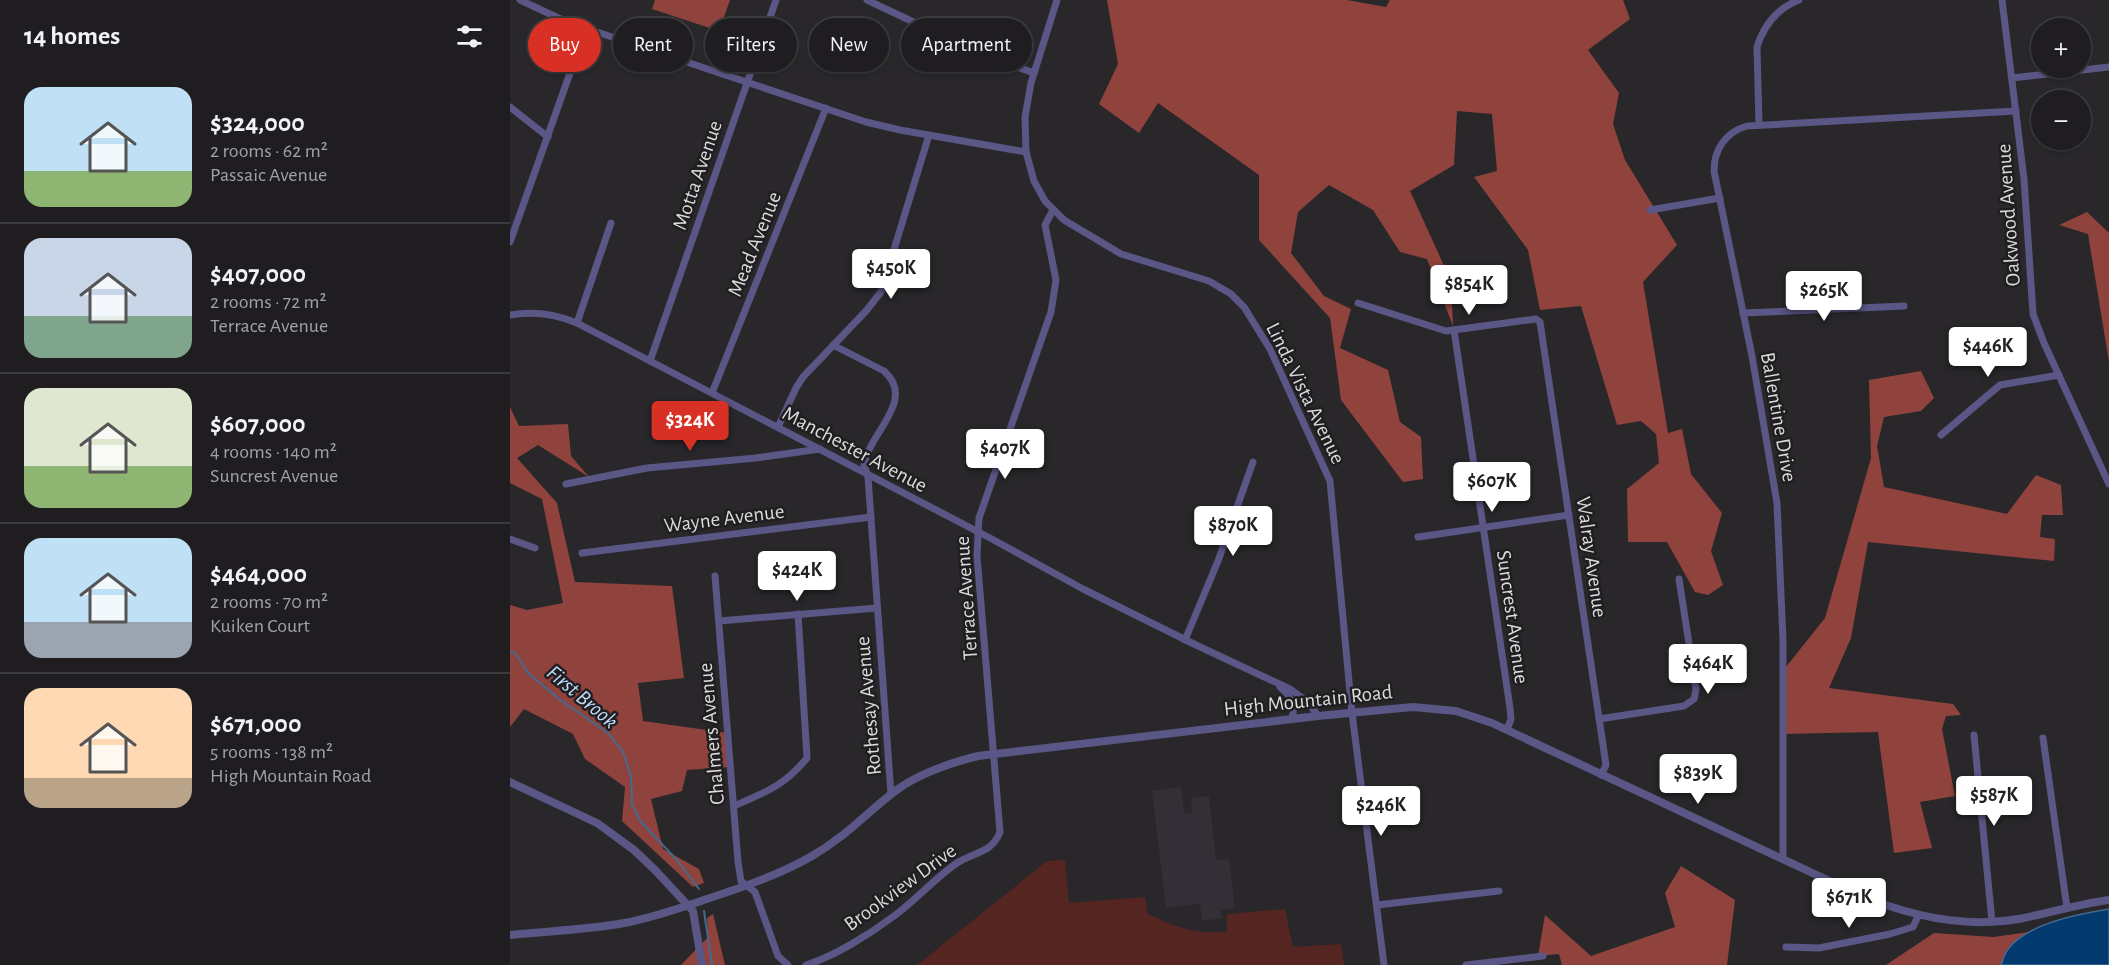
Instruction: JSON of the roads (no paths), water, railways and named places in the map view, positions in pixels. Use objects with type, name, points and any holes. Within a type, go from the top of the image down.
[{"type":"street","points":[[520,0],[557,18]]},
{"type":"street","name":"Motta Avenue","points":[[650,361],[776,0]]},
{"type":"street","points":[[867,0],[979,53],[1034,73]]},
{"type":"street","points":[[1053,210],[1034,182],[1026,152],[1025,117],[1034,73],[1057,0]]},
{"type":"street","points":[[1759,125],[1756,47],[1761,34],[1777,13],[1799,0]]},
{"type":"street","name":"Oakwood Avenue","points":[[2002,0],[2024,189],[2032,308],[2044,343],[2109,484]]},
{"type":"street","points":[[601,33],[866,122],[1026,152]]},
{"type":"street","points":[[2012,78],[2109,68]]},
{"type":"street","points":[[510,242],[571,72]]},
{"type":"street","points":[[510,107],[548,137]]},
{"type":"street","name":"Mead Avenue","points":[[712,393],[826,108]]},
{"type":"street","name":"Ballentine Drive","points":[[1783,859],[1783,640],[1778,513],[1758,390],[1714,171],[1715,157],[1729,135],[1737,130],[1759,125],[2016,111]]},
{"type":"street","points":[[778,428],[803,377],[881,292],[929,135]]},
{"type":"street","points":[[1650,210],[1720,198]]},
{"type":"street","name":"Terrace Avenue","points":[[994,754],[977,555],[977,531],[979,518],[1051,312],[1056,280],[1045,225],[1053,210]]},
{"type":"street","name":"Linda Vista Avenue","points":[[1053,210],[1064,220],[1121,254],[1209,281],[1231,294],[1244,307],[1270,349],[1330,481],[1352,713],[1384,965]]},
{"type":"street","points":[[576,323],[611,223]]},
{"type":"street","points":[[1358,303],[1446,331],[1454,330]]},
{"type":"street","points":[[1743,313],[1904,306]]},
{"type":"street","name":"Manchester Avenue","points":[[510,315],[550,314],[576,323],[867,473],[1083,589],[1300,695],[1311,705],[1318,716]]},
{"type":"street","name":"Walray Avenue","points":[[1454,330],[1536,319],[1540,322],[1606,765],[1601,775]]},
{"type":"street","name":"Suncrest Avenue","points":[[1454,330],[1510,708],[1511,719],[1507,730]]},
{"type":"street","name":"Rothesay Avenue","points":[[833,345],[884,371],[894,382],[896,389],[894,404],[864,465],[867,473],[871,517],[891,794]]},
{"type":"street","points":[[1941,435],[2000,385],[2059,375]]},
{"type":"street","points":[[566,484],[647,468],[756,458],[820,449]]},
{"type":"street","points":[[1185,640],[1218,561],[1253,462]]},
{"type":"street","points":[[1418,537],[1569,514]]},
{"type":"street","name":"Wayne Avenue","points":[[582,553],[871,517]]},
{"type":"street","points":[[510,539],[535,548]]},
{"type":"street","name":"Chalmers Avenue","points":[[715,576],[738,862],[741,881],[747,886]]},
{"type":"street","points":[[1599,720],[1684,706],[1694,699],[1696,689],[1679,579]]},
{"type":"street","points":[[719,621],[877,608]]},
{"type":"street","points":[[734,806],[775,788],[798,770],[807,758],[798,614]]},
{"type":"street","name":"Manchester Avenue","points":[[1276,683],[1293,701],[1295,708],[1292,719]]},
{"type":"street","name":"High Mountain Road","points":[[510,935],[624,923],[747,886],[785,871],[829,846],[846,835],[891,794],[915,778],[964,759],[1318,716],[1428,708],[1469,714],[1507,730],[1878,903],[1918,916],[1992,922],[2109,900]]},
{"type":"street","points":[[1974,735],[1992,922]]},
{"type":"street","points":[[2043,738],[2067,908]]},
{"type":"street","name":"Brookview Drive","points":[[806,965],[844,947],[885,922],[959,862],[994,845],[1001,828],[994,754]]},
{"type":"street","points":[[510,782],[608,830],[655,870],[688,905],[695,917],[702,965]]},
{"type":"street","points":[[747,886],[754,892],[778,956],[788,965]]},
{"type":"street","points":[[1377,905],[1499,891]]},
{"type":"street","points":[[1786,947],[1819,948],[1890,934],[1912,927],[1918,916]]},
{"type":"street","points":[[1466,965],[1543,957]]},
{"type":"water","points":[[2109,909],[2109,965],[2001,965],[2009,948],[2029,932],[2055,921]]},
{"type":"waterway","name":"First Brook","points":[[510,652],[515,653],[528,673],[559,699],[608,733],[623,752],[631,776],[632,804],[640,821],[677,860],[699,889]]},
{"type":"waterway","name":"First Brook","points":[[704,911],[712,965]]}]
